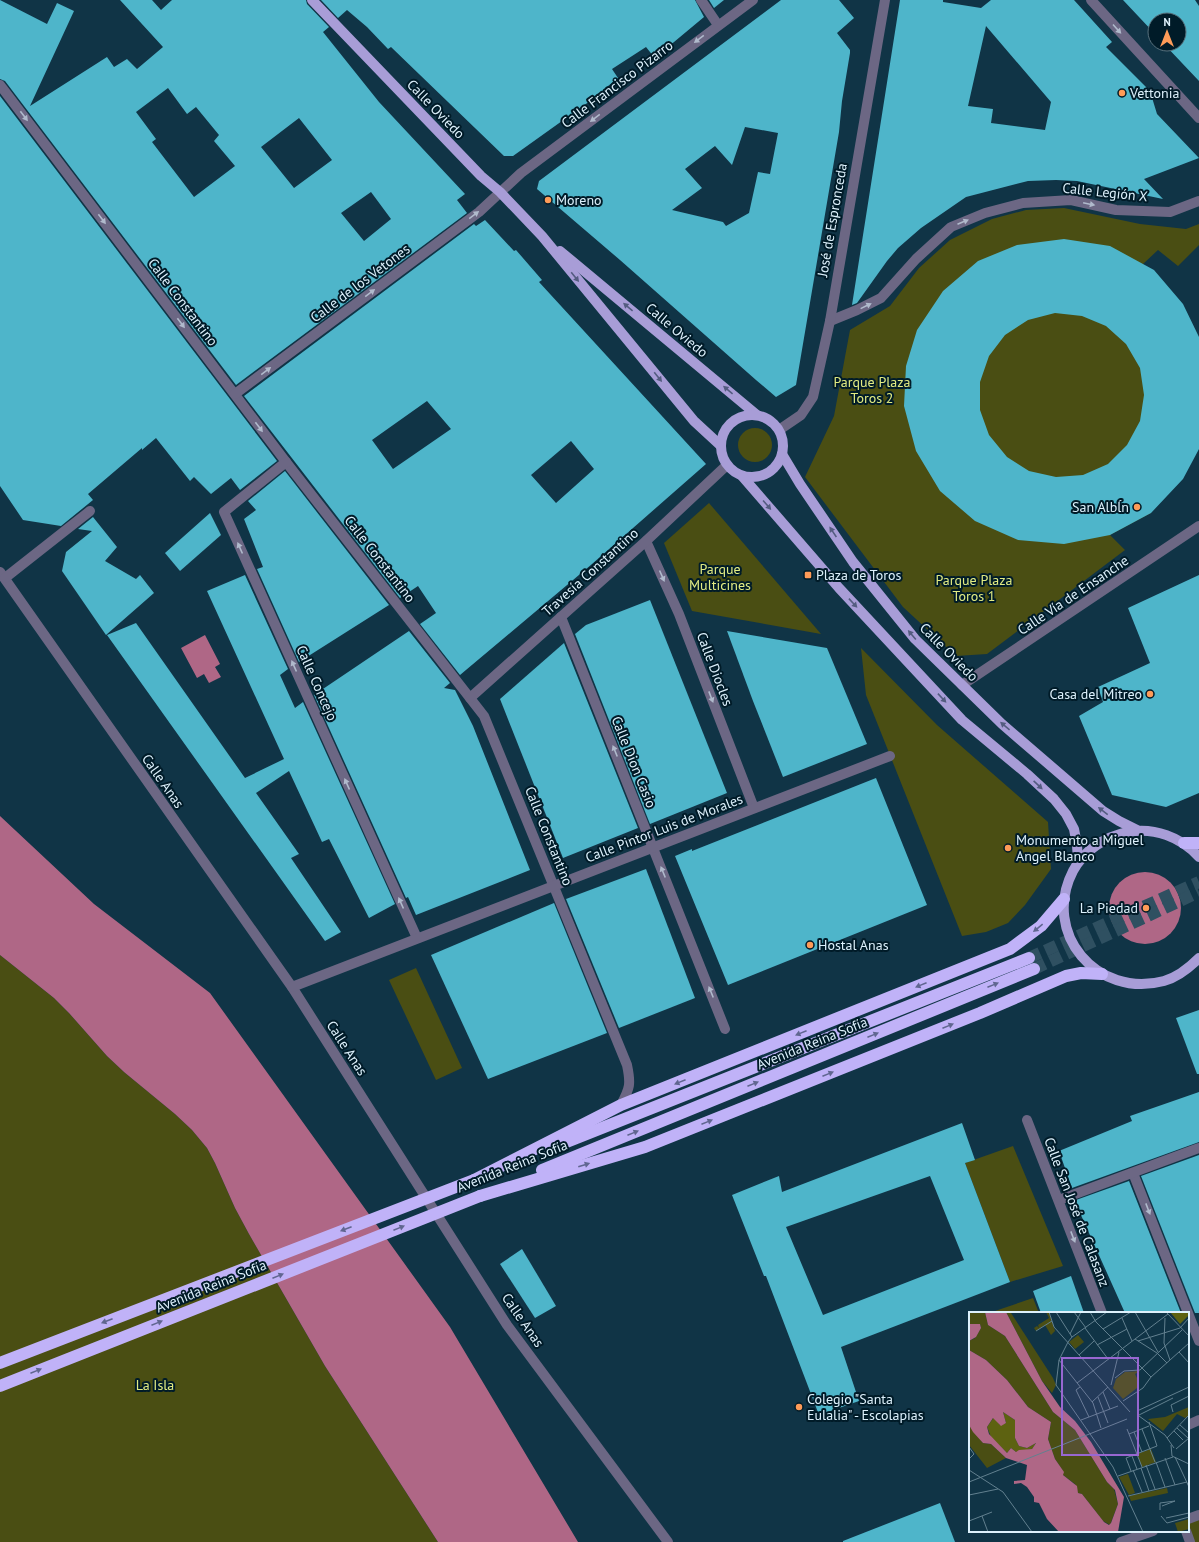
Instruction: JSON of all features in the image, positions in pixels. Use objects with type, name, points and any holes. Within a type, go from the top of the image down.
[{"type":"highway","points":[[1184,843],[1199,843]]},
{"type":"highway","points":[[474,1180],[621,1105],[1010,949],[1041,926],[1064,899]]},
{"type":"highway","name":"Avenida Reina Sofía","points":[[0,1363],[1031,963],[480,1196],[0,1386]]},
{"type":"highway","points":[[480,1196],[645,1147],[980,1013],[1066,976],[1081,973],[1102,974]]},
{"type":"main road","name":"Calle Oviedo","points":[[312,0],[476,170],[500,192],[542,236],[694,421],[720,445]]},
{"type":"main road","name":"Calle Oviedo","points":[[542,236],[757,415]]},
{"type":"main road","points":[[747,415],[757,415],[766,418],[779,430],[784,446],[778,464],[771,471],[762,476],[752,478],[733,472],[727,465],[722,455],[720,445],[723,434],[728,425],[747,415]]},
{"type":"main road","name":"Calle Oviedo","points":[[782,454],[800,484],[853,562],[915,639],[1002,724],[1103,811],[1137,830]]},
{"type":"main road","points":[[742,476],[839,588],[962,720],[1027,774],[1054,799],[1066,814],[1074,829],[1078,862]]},
{"type":"main road","points":[[1199,857],[1184,843],[1170,836],[1154,831],[1137,830],[1114,835],[1094,846],[1078,862],[1068,880],[1064,899],[1064,922],[1072,942],[1084,960],[1102,974],[1122,982],[1144,984],[1165,981],[1184,971],[1199,958]]},
{"type":"street","points":[[701,0],[718,25]]},
{"type":"street","name":"Calle Francisco Pizarro","points":[[500,192],[521,173],[753,0]]},
{"type":"street","name":"José de Espronceda","points":[[779,430],[801,415],[813,397],[830,320],[884,0]]},
{"type":"street","points":[[1091,0],[1199,118]]},
{"type":"street","name":"Calle Constantino","points":[[0,85],[286,462],[484,716],[627,1065],[630,1080],[628,1091],[621,1105]]},
{"type":"street","name":"Calle de los Vetones","points":[[235,394],[479,212],[500,192]]},
{"type":"street","name":"Calle Legión X","points":[[830,320],[857,310],[881,298],[916,259],[951,227],[985,213],[1023,203],[1071,200],[1116,210],[1170,212],[1199,201]]},
{"type":"street","name":"Calle Concejo","points":[[286,462],[224,512],[418,938]]},
{"type":"street","name":"Travesía Constantino","points":[[470,698],[646,541],[727,465]]},
{"type":"street","points":[[2,575],[90,511]]},
{"type":"street","name":"Calle Vía de Ensanche","points":[[962,685],[1199,526]]},
{"type":"street","name":"Calle Diocles","points":[[646,541],[679,614],[754,808]]},
{"type":"street","name":"Calle Anas","points":[[2,575],[292,987],[507,1325],[668,1542]]},
{"type":"street","name":"Calle Dion Casio","points":[[561,617],[725,1028]]},
{"type":"street","name":"Calle Pintor Luis de Morales","points":[[292,987],[554,886],[653,846],[890,756]]},
{"type":"street","name":"Calle San José de Calasanz","points":[[1027,1120],[1102,1312]]},
{"type":"street","points":[[1059,1200],[1199,1148]]},
{"type":"street","points":[[1133,1173],[1187,1312]]},
{"type":"street","points":[[1189,1318],[1195,1334]]},
{"type":"street","points":[[1189,1424],[1199,1420]]},
{"type":"street","points":[[1189,1519],[1199,1515]]},
{"type":"street","points":[[1121,1542],[1150,1532]]},
{"type":"street","points":[[1186,1532],[1190,1542]]},
{"type":"green space","points":[[1064,208],[1140,224],[1186,229],[1199,224],[1199,245],[1178,266],[1158,250],[1143,264],[1151,513],[1110,535],[1125,550],[987,654],[956,656],[903,607],[805,477],[834,416],[850,330],[890,306],[919,268],[950,240],[992,219],[1026,210]]},
{"type":"green space","points":[[752,428],[758,428],[762,429],[769,435],[772,445],[771,452],[765,459],[758,462],[752,462],[748,461],[741,455],[738,448],[738,442],[739,438],[745,431]]},
{"type":"green space","name":"Parque Multicines","points":[[709,503],[821,634],[692,611],[664,543]]},
{"type":"green space","points":[[861,648],[937,725],[1048,822],[1051,869],[1025,905],[1008,923],[986,932],[962,936],[866,695]]},
{"type":"green space","name":"La Isla","points":[[0,955],[54,998],[107,1056],[175,1114],[192,1130],[207,1148],[249,1234],[325,1366],[438,1542],[0,1542]]},
{"type":"green space","points":[[416,968],[462,1068],[436,1080],[389,980]]},
{"type":"green space","points":[[1013,1146],[1063,1266],[1010,1282],[965,1163]]},
{"type":"green space","points":[[1033,1298],[1039,1312],[996,1312]]},
{"type":"green space","points":[[1199,1515],[1199,1542],[1190,1542],[1189,1519]]},
{"type":"shaded area","points":[[205,635],[220,664],[215,667],[221,677],[209,683],[204,674],[197,678],[181,648]]},
{"type":"shaded area","points":[[0,816],[94,904],[210,993],[450,1327],[578,1542],[438,1542],[325,1366],[249,1234],[207,1148],[192,1130],[175,1114],[107,1056],[54,998],[0,955]]},
{"type":"shaded area","points":[[1145,872],[1165,878],[1175,888],[1181,908],[1175,928],[1165,938],[1145,944],[1125,938],[1115,928],[1109,908],[1115,888],[1125,878]]},
{"type":"building","points":[[0,0],[47,24],[57,3],[74,11],[30,106],[107,57],[114,67],[127,59],[137,69],[163,47],[120,0],[152,0],[161,10],[172,0],[306,0],[307,4],[329,27],[323,32],[379,102],[465,194],[457,200],[467,213],[236,385],[5,81],[0,79]],"holes":[[[168,88],[187,114],[196,107],[219,135],[214,141],[235,166],[194,197],[152,142],[156,139],[136,112]],[[299,118],[332,160],[294,188],[261,147]],[[371,192],[391,219],[364,241],[341,213]]]},
{"type":"building","points":[[321,0],[695,0],[704,17],[654,57],[646,47],[612,69],[618,78],[603,90],[604,91],[513,156],[504,156],[391,47],[388,49],[367,27],[347,10],[338,18]]},
{"type":"building","points":[[709,0],[724,0],[714,8]]},
{"type":"building","points":[[781,0],[839,0],[854,18],[837,33],[850,50],[850,53],[842,101],[839,132],[796,385],[776,397],[537,189],[539,181]],"holes":[[[745,127],[778,133],[770,174],[758,172],[749,213],[726,226],[723,222],[672,210],[702,188],[685,169],[715,146],[732,165]]]},
{"type":"building","points":[[900,0],[943,0],[943,2],[981,8],[991,0],[1074,0],[1112,42],[1106,47],[1150,91],[1157,114],[1199,158],[1144,179],[1163,199],[1077,181],[1056,180],[1028,181],[966,197],[921,228],[898,248],[857,303],[852,305]],"holes":[[[986,26],[1051,102],[1045,130],[991,123],[993,109],[968,106]]]},
{"type":"building","points":[[1123,0],[1195,0],[1199,6],[1199,81],[1172,52],[1187,52],[1187,12],[1147,12],[1147,26]]},
{"type":"building","points":[[0,96],[277,461],[240,490],[231,478],[211,494],[194,477],[190,481],[156,438],[88,494],[93,500],[61,526],[23,520],[0,486]]},
{"type":"building","points":[[485,220],[514,251],[516,250],[542,280],[539,282],[706,464],[592,564],[460,675],[420,624],[436,613],[418,586],[400,598],[244,396],[474,224],[476,226]],"holes":[[[427,401],[451,429],[393,469],[372,440]],[[571,441],[594,469],[556,503],[531,475]]]},
{"type":"building","points":[[1064,239],[1110,246],[1154,270],[1183,304],[1199,337],[1199,449],[1183,479],[1151,513],[1110,535],[1064,544],[1018,540],[975,521],[940,491],[916,451],[904,406],[906,366],[917,330],[943,291],[978,261],[1017,245]],"holes":[[[1055,313],[1082,316],[1106,326],[1126,344],[1140,368],[1144,395],[1140,421],[1127,445],[1108,464],[1083,475],[1056,477],[1029,471],[1007,457],[989,435],[980,410],[980,382],[989,356],[1005,335],[1028,320]]]},
{"type":"building","points":[[285,471],[389,605],[299,662],[257,569],[263,567],[244,519],[256,510],[248,501]]},
{"type":"building","points":[[210,513],[221,535],[180,571],[165,553]]},
{"type":"building","points":[[93,517],[117,547],[105,561],[136,579],[140,575],[154,593],[106,635],[62,571],[66,552],[92,531],[78,529]]},
{"type":"building","points":[[245,575],[288,669],[280,675],[295,708],[303,702],[395,904],[369,918],[329,839],[322,842],[289,771],[256,793],[299,854],[291,858],[341,932],[325,941],[107,635],[136,623],[245,778],[284,759],[207,591]]},
{"type":"building","name":"Casa del Mitreo","points":[[1199,575],[1199,793],[1166,807],[1112,795],[1079,716],[1103,702],[1098,687],[1150,663],[1128,608]]},
{"type":"building","points":[[650,600],[727,793],[650,824],[575,634],[586,625]]},
{"type":"building","points":[[409,631],[450,683],[444,688],[455,690],[473,726],[530,870],[416,915],[408,897],[406,898],[314,695]]},
{"type":"building","points":[[727,631],[827,648],[867,744],[783,777]]},
{"type":"building","points":[[564,643],[638,828],[563,858],[500,699]]},
{"type":"building","points":[[876,778],[927,905],[728,985],[675,856],[692,849],[692,851]]},
{"type":"building","points":[[646,869],[695,998],[619,1028],[566,899]]},
{"type":"building","points":[[554,903],[607,1033],[488,1079],[431,955]]},
{"type":"building","points":[[1199,1010],[1199,1074],[1197,1074],[1176,1018]]},
{"type":"building","points":[[1199,1092],[1199,1142],[1072,1188],[1059,1151],[1132,1121],[1130,1116]]},
{"type":"building","points":[[962,1123],[975,1160],[965,1163],[1010,1282],[841,1347],[859,1401],[819,1415],[766,1276],[764,1276],[732,1195],[779,1176],[782,1192]],"holes":[[[930,1176],[964,1260],[823,1315],[786,1227]]]},
{"type":"building","points":[[1199,1155],[1199,1313],[1195,1313],[1141,1176]]},
{"type":"building","points":[[1129,1181],[1181,1312],[1125,1312],[1076,1204],[1076,1200]]},
{"type":"building","points":[[522,1249],[556,1306],[535,1318],[500,1264]]},
{"type":"building","points":[[1071,1276],[1084,1312],[1041,1312],[1033,1291]]},
{"type":"building","points":[[940,1503],[955,1542],[843,1542],[843,1541]]},
{"type":"tunnel","points":[[1029,958],[1199,882]]},
{"type":"tunnel","points":[[1034,969],[1199,892]]},
{"type":"place","name":"Vettonia","points":[[1122,93]]},
{"type":"place","name":"Moreno","points":[[548,200]]},
{"type":"place","name":"San Albĺn","points":[[1137,507]]},
{"type":"place","name":"Plaza de Toros","points":[[808,575]]},
{"type":"place","name":"Casa del Mitreo","points":[[1150,694]]},
{"type":"place","name":"Monumento a Miguel Angel Blanco","points":[[1008,848]]},
{"type":"place","name":"La Piedad","points":[[1146,908]]},
{"type":"place","name":"Hostal Anas","points":[[810,945]]},
{"type":"place","name":"Colegio \"Santa Eulalia\" - Escolapias","points":[[799,1407]]},
{"type":"park label","name":"Parque Plaza Toros 2","points":[[872,390]]},
{"type":"park label","name":"Parque Plaza Toros 1","points":[[974,588]]}]
